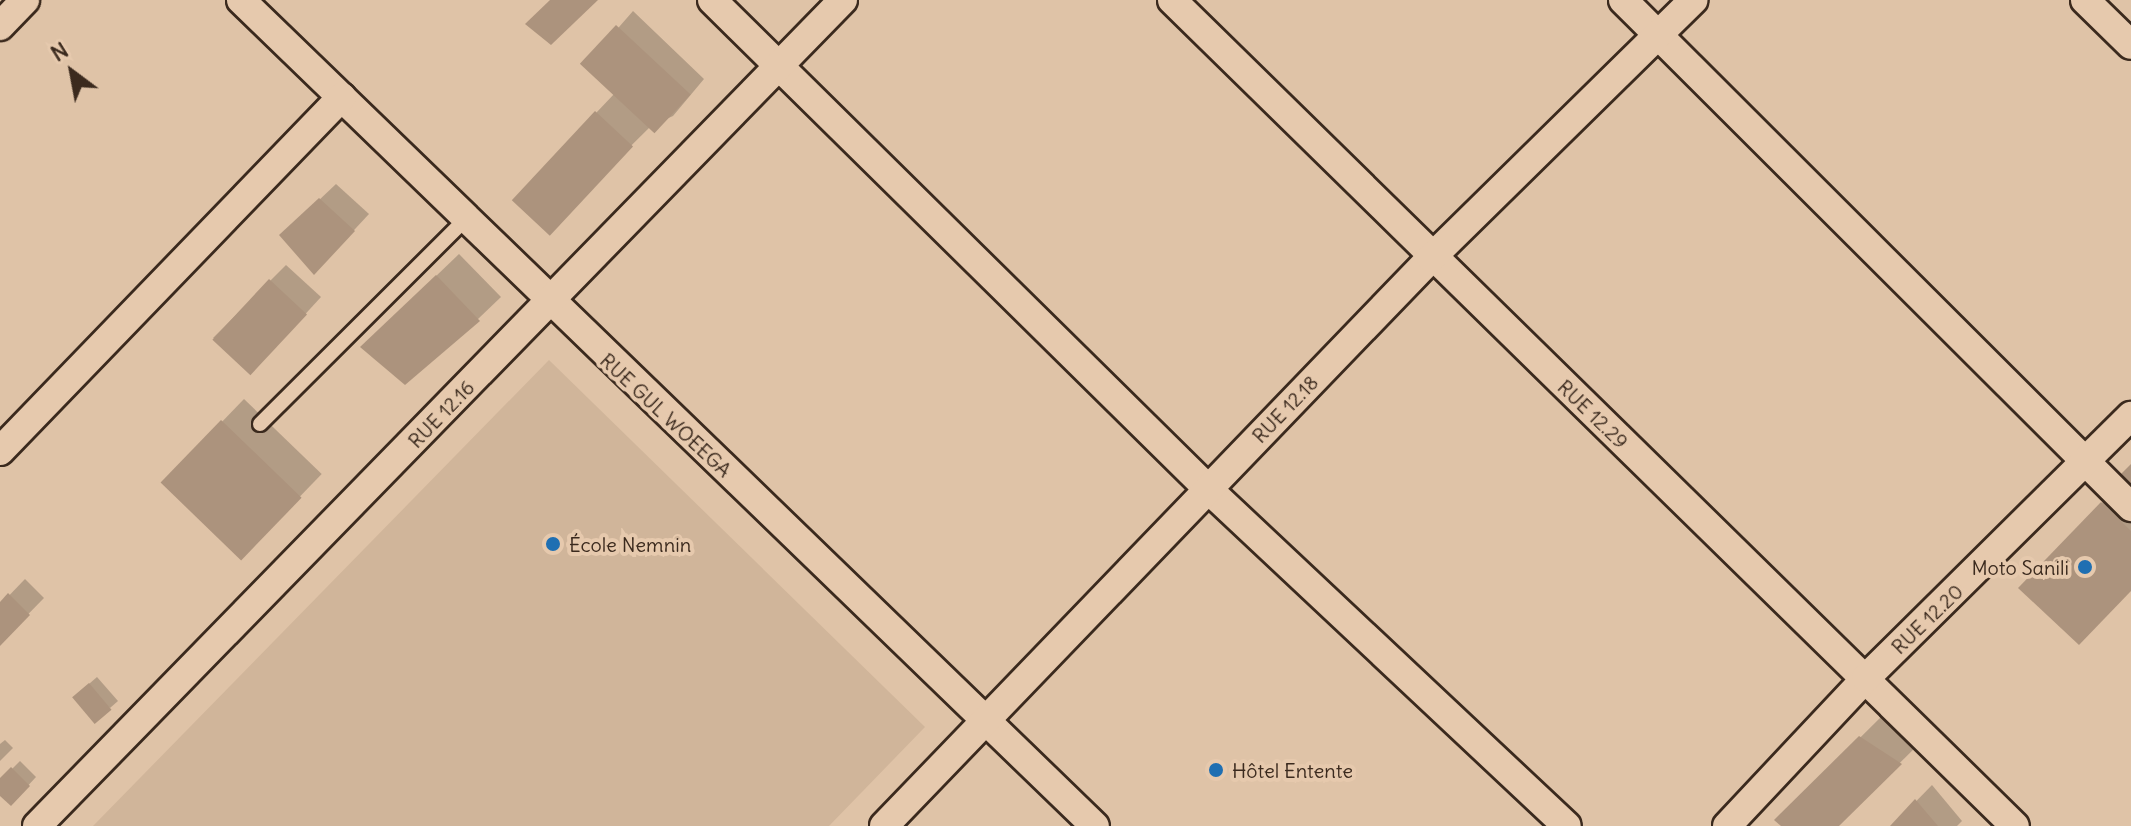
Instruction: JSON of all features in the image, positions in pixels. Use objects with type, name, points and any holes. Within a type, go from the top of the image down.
[{"type":"street","points":[[0,26],[25,0]]},
{"type":"street","name":"RUE GUL WOEEGA","points":[[241,0],[549,303],[987,718],[1095,826]]},
{"type":"street","points":[[712,0],[1208,489],[1567,826]]},
{"type":"street","name":"RUE 12.16","points":[[37,826],[781,67],[843,0]]},
{"type":"street","name":"RUE 12.29","points":[[1172,0],[1431,258],[2015,826]]},
{"type":"street","points":[[1623,0],[2131,507]]},
{"type":"street","name":"RUE 12.18","points":[[884,826],[1431,258],[1694,0]]},
{"type":"street","points":[[2085,0],[2131,45]]},
{"type":"street","points":[[0,451],[342,97]]},
{"type":"street","name":"RUE 12.20","points":[[1727,826],[1866,678],[2086,464],[2131,416]]},
{"type":"lane","points":[[260,424],[465,220]]},
{"type":"shaded area","name":"École Nemnin","points":[[549,360],[925,727],[829,826],[93,826]]},
{"type":"building","points":[[550,0],[598,0],[551,45],[525,24]]},
{"type":"building","points":[[616,25],[691,95],[654,133],[580,64]]},
{"type":"building","points":[[595,111],[633,146],[550,236],[512,200]]},
{"type":"building","points":[[319,198],[355,231],[314,275],[279,235]]},
{"type":"building","points":[[436,275],[480,321],[405,385],[360,347]]},
{"type":"building","points":[[269,279],[307,314],[250,375],[212,340]]},
{"type":"building","points":[[221,420],[302,498],[241,560],[161,483]]},
{"type":"building","points":[[2131,464],[2131,486],[2120,475]]},
{"type":"building","points":[[2101,502],[2131,531],[2131,591],[2079,645],[2018,588]]},
{"type":"building","points":[[8,593],[30,615],[0,646],[0,602]]},
{"type":"building","points":[[89,683],[111,710],[95,724],[72,697]]},
{"type":"building","points":[[1859,736],[1902,764],[1839,826],[1781,826],[1774,820]]},
{"type":"building","points":[[11,767],[30,786],[11,806],[0,796],[0,778]]},
{"type":"building","points":[[1915,799],[1938,826],[1890,826]]},
{"type":"place","name":"École Nemnin","points":[[553,544]]},
{"type":"place","name":"Moto Sanili","points":[[2085,567]]},
{"type":"place","name":"Hôtel Entente","points":[[1216,770]]}]
